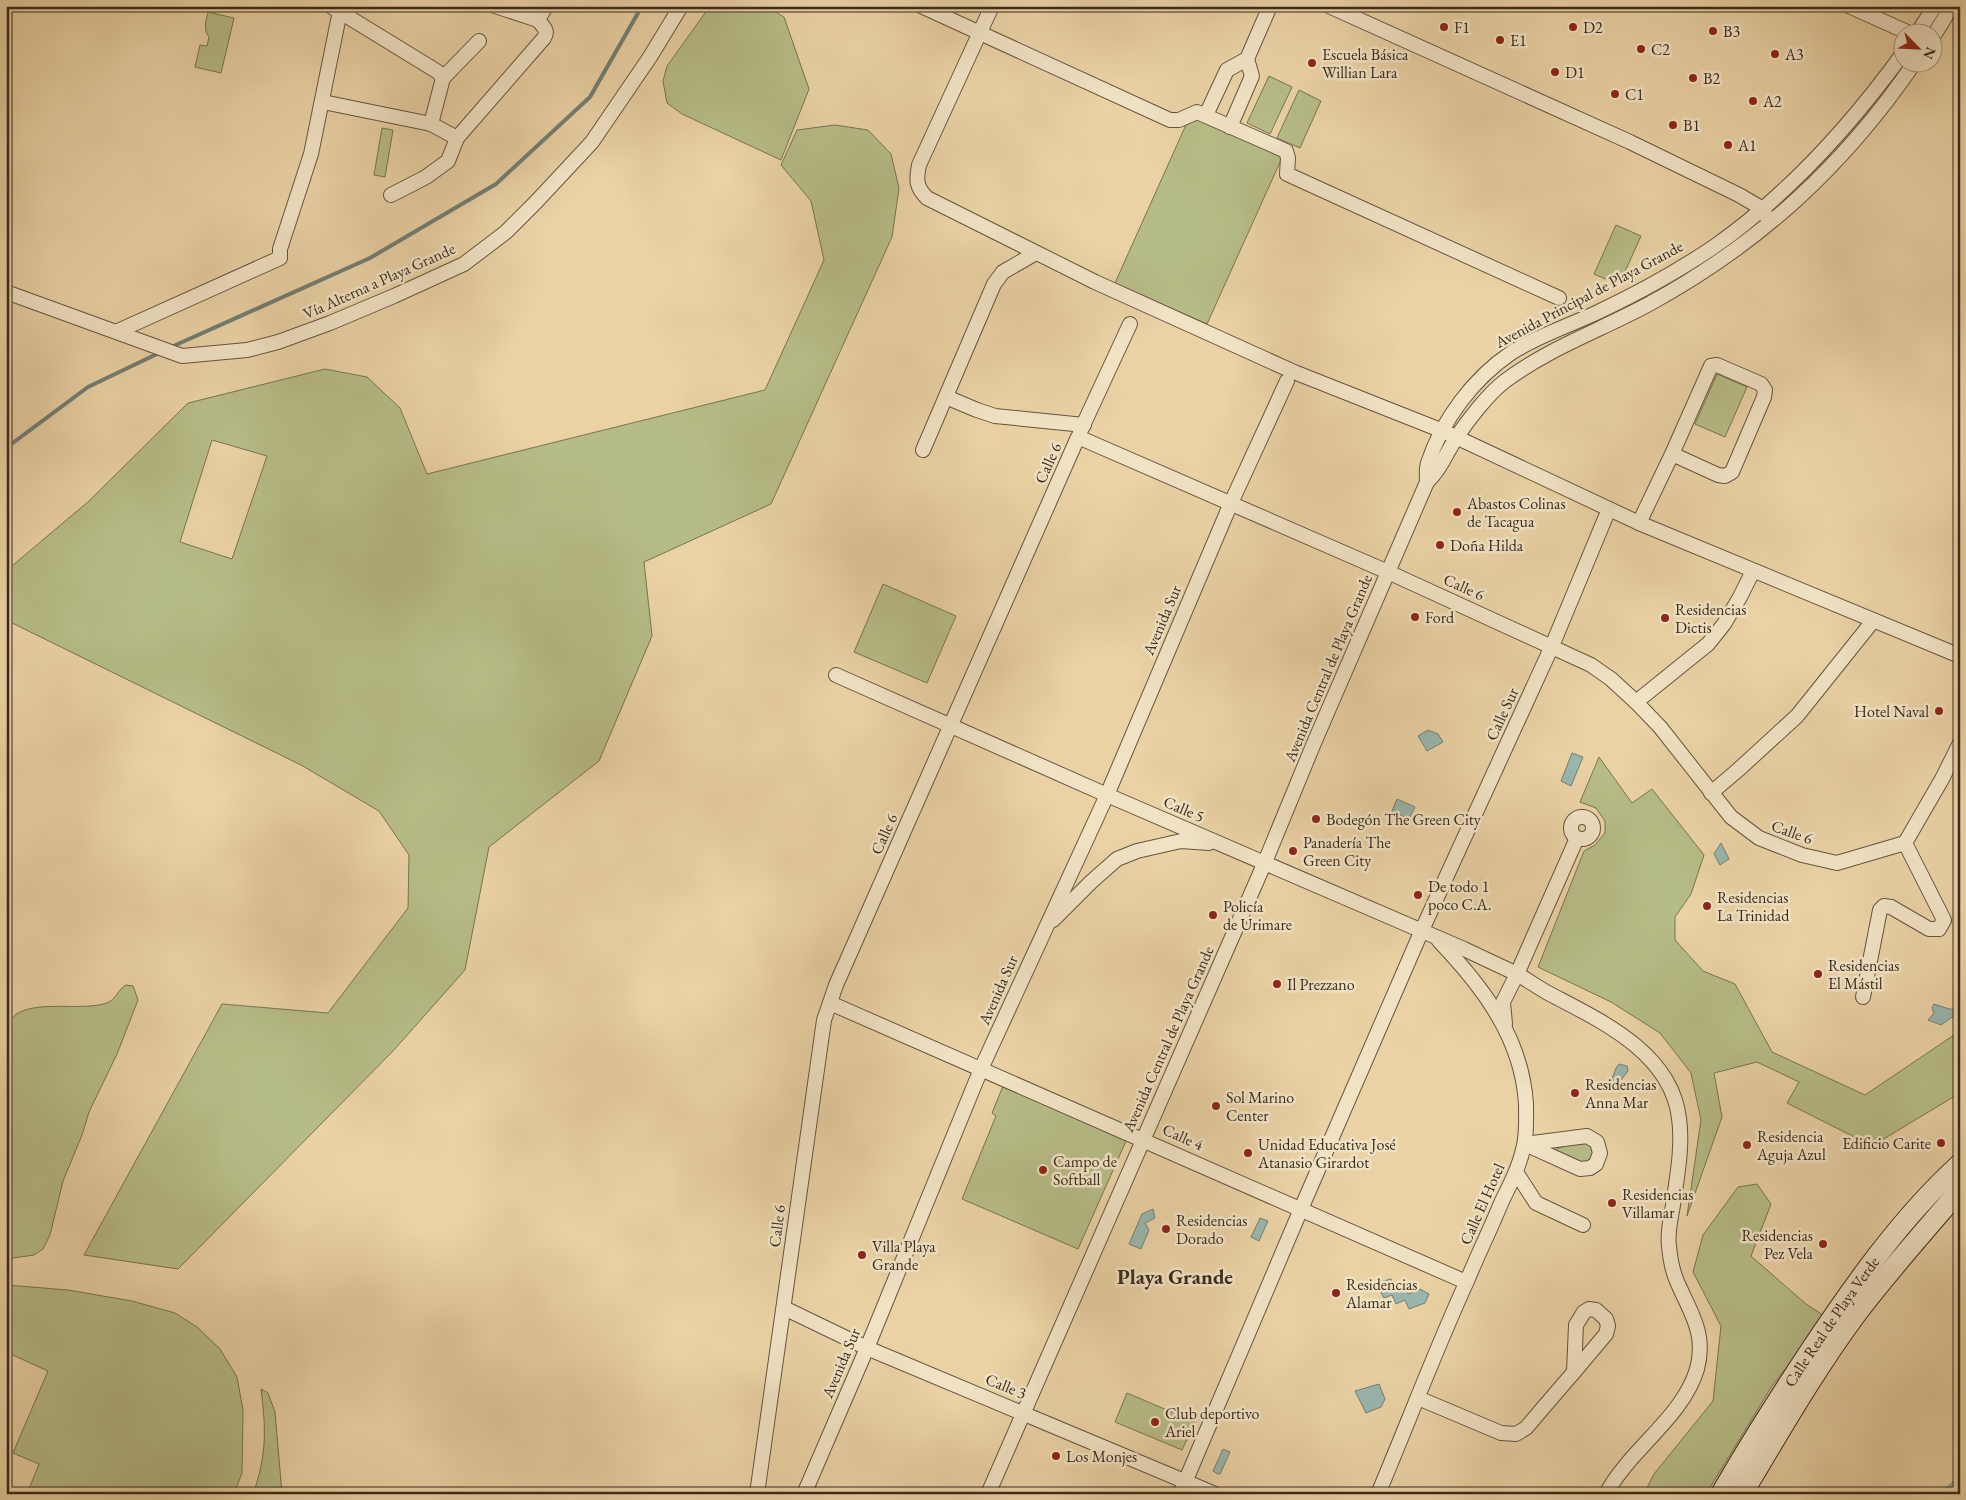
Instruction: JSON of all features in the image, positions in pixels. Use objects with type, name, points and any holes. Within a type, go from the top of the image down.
[{"type":"street","points":[[391,195],[426,177],[448,160],[457,138],[544,38],[546,30],[538,20],[495,6]]},
{"type":"street","points":[[538,20],[546,6]]},
{"type":"street","name":"Vía Alterna a Playa Grande","points":[[118,331],[182,356],[247,350],[304,333],[464,264],[506,232],[592,142],[650,57],[681,6]]},
{"type":"street","points":[[921,6],[1170,120],[1180,120],[1197,112],[1286,151],[1288,158],[1287,174],[1559,298]]},
{"type":"street","points":[[992,6],[920,165],[916,179],[918,189],[926,198],[1095,282],[1294,372],[1443,431],[1639,523],[1960,656]]},
{"type":"street","points":[[1206,115],[1227,70],[1247,59],[1270,6]]},
{"type":"street","points":[[1329,6],[1630,142],[1739,195],[1763,209],[1770,224]]},
{"type":"street","points":[[1849,6],[1894,26]]},
{"type":"street","points":[[1925,22],[1935,6]]},
{"type":"street","points":[[1942,22],[1952,6]]},
{"type":"street","points":[[6,292],[118,331],[280,258],[280,248],[311,154],[323,102],[338,8],[438,72],[443,78]]},
{"type":"street","points":[[431,124],[443,78],[479,41]]},
{"type":"street","points":[[1230,127],[1252,76],[1247,59]]},
{"type":"street","name":"Avenida Principal de Playa Grande","points":[[1440,452],[1443,431],[1466,395],[1496,364],[1512,353],[1598,312],[1715,246],[1763,209],[1842,130],[1876,91],[1894,66]]},
{"type":"street","name":"Avenida Principal de Playa Grande","points":[[1456,438],[1478,409],[1503,383],[1530,363],[1610,324],[1685,284],[1715,265],[1770,224],[1823,175],[1888,101],[1908,72]]},
{"type":"street","points":[[323,102],[431,124],[457,138]]},
{"type":"street","points":[[923,450],[994,284],[1004,272],[1036,253]]},
{"type":"street","points":[[946,397],[995,416],[1081,431],[1130,324]]},
{"type":"street","points":[[1639,523],[1711,366],[1717,365],[1761,384],[1765,390],[1764,397],[1732,472],[1725,476],[1718,475],[1672,454]]},
{"type":"street","name":"Avenida Sur","points":[[804,1494],[868,1348],[981,1068],[1106,795],[1231,503],[1287,381]]},
{"type":"street","name":"Calle 6","points":[[757,1494],[822,1030],[830,1003],[1081,431],[1231,503],[1388,572],[1591,665],[1611,678],[1636,702],[1660,727],[1731,817],[1759,838],[1802,855],[1837,863],[1905,844]]},
{"type":"street","name":"Avenida Central de Playa Grande","points":[[988,1494],[1265,862],[1427,482],[1437,473],[1440,452],[1456,438]]},
{"type":"street","name":"Calle Sur","points":[[1183,1487],[1301,1208],[1428,933],[1609,509]]},
{"type":"street","points":[[1636,702],[1708,644],[1728,618],[1753,571]]},
{"type":"street","points":[[1711,793],[1797,716],[1873,621]]},
{"type":"street","name":"Calle 5","points":[[836,675],[1106,795],[1428,933],[1517,974],[1526,981],[1614,1030],[1642,1051],[1653,1063],[1672,1091],[1679,1118],[1680,1145],[1669,1242],[1675,1279],[1695,1320],[1700,1336],[1700,1352],[1697,1370],[1681,1400],[1627,1462],[1606,1494]]},
{"type":"street","points":[[1863,997],[1880,910],[1884,906],[1891,907],[1929,930],[1939,929],[1944,920],[1905,844],[1960,743]]},
{"type":"street","points":[[1506,1028],[1503,1002],[1577,838]]},
{"type":"street","points":[[1046,926],[1117,859],[1145,849],[1181,841],[1223,844]]},
{"type":"street","name":"Calle El Hotel","points":[[1378,1494],[1466,1282],[1516,1172],[1524,1144],[1527,1118],[1525,1094],[1518,1057],[1506,1028],[1478,985],[1428,933]]},
{"type":"street","name":"Calle 4","points":[[830,1003],[1466,1282]]},
{"type":"street","points":[[1587,1136],[1597,1142],[1600,1153],[1594,1166],[1580,1169],[1524,1144],[1587,1136]]},
{"type":"street","name":"Calle Real de Playa Verde","points":[[1721,1494],[1751,1460],[1907,1218],[1960,1164]]},
{"type":"street","points":[[1516,1172],[1536,1203],[1583,1225]]},
{"type":"street","name":"Calle Real de Playa Verde","points":[[1850,1307],[1916,1240],[1960,1190]]},
{"type":"street","name":"Calle 3","points":[[784,1308],[868,1348],[1024,1412],[1183,1487],[1215,1494]]},
{"type":"street","points":[[1418,1398],[1501,1434],[1516,1434],[1526,1428],[1574,1372]]},
{"type":"street","name":"Calle Real de Playa Verde","points":[[1742,1494],[1751,1460]]},
{"type":"green space","points":[[710,6],[766,6],[784,17],[809,89],[781,160],[682,114],[667,103],[663,81],[667,66]]},
{"type":"green space","points":[[208,12],[234,18],[221,73],[195,67],[200,45],[207,46],[209,37],[206,31]]},
{"type":"green space","points":[[1269,76],[1292,87],[1270,134],[1247,123]]},
{"type":"green space","points":[[1299,90],[1321,101],[1300,148],[1277,138]]},
{"type":"green space","points":[[1194,107],[1286,149],[1207,324],[1115,283]]},
{"type":"green space","points":[[835,125],[868,130],[891,154],[899,188],[892,237],[771,504],[644,562],[652,636],[599,761],[489,847],[465,970],[393,1051],[178,1269],[84,1255],[222,1004],[328,1013],[408,908],[409,855],[379,811],[301,765],[6,620],[6,571],[89,501],[188,403],[325,369],[367,377],[400,408],[427,474],[765,390],[824,260],[811,201],[781,165],[797,130]],"holes":[[[212,440],[267,456],[232,559],[180,542]]]},
{"type":"green space","points":[[382,128],[393,130],[385,177],[374,175]]},
{"type":"green space","points":[[1616,225],[1641,236],[1619,285],[1594,274]]},
{"type":"green space","points":[[1717,374],[1747,387],[1725,437],[1695,424]]},
{"type":"green space","points":[[883,584],[956,616],[927,683],[854,652]]},
{"type":"green space","points":[[1599,757],[1632,803],[1652,789],[1704,855],[1691,894],[1675,917],[1675,940],[1703,971],[1735,984],[1772,1052],[1865,1095],[1960,1031],[1960,1093],[1872,1146],[1787,1103],[1799,1082],[1757,1062],[1714,1073],[1722,1117],[1687,1216],[1701,1120],[1691,1073],[1660,1033],[1611,1002],[1538,967],[1584,851],[1595,845],[1605,833],[1605,821],[1596,808],[1580,802]]},
{"type":"green space","points":[[126,985],[133,986],[138,1000],[117,1054],[89,1112],[82,1135],[63,1181],[50,1235],[43,1249],[34,1255],[6,1259],[6,1033],[10,1021],[20,1012],[31,1008],[107,1003]]},
{"type":"green space","name":"Campo de Softball","points":[[1003,1086],[1126,1141],[1078,1249],[962,1199],[996,1116],[992,1113]]},
{"type":"green space","points":[[1580,1140],[1591,1147],[1593,1154],[1590,1161],[1586,1164],[1554,1154],[1554,1150]]},
{"type":"green space","points":[[1757,1184],[1771,1204],[1751,1256],[1806,1304],[1826,1317],[1772,1386],[1706,1494],[1644,1494],[1654,1474],[1713,1401],[1721,1326],[1693,1272],[1703,1235],[1738,1187]]},
{"type":"green space","points":[[6,1285],[68,1290],[132,1301],[175,1313],[197,1327],[220,1349],[237,1377],[243,1410],[242,1473],[234,1494],[27,1494],[39,1464],[13,1453],[48,1371],[6,1352]]},
{"type":"green space","points":[[261,1389],[268,1393],[275,1412],[282,1494],[253,1494],[261,1467],[264,1442]]},
{"type":"green space","name":"Club deportivo Ariel","points":[[1127,1393],[1195,1422],[1182,1450],[1115,1422]]},
{"type":"water","points":[[1428,730],[1438,734],[1443,742],[1427,751],[1418,736]]},
{"type":"water","points":[[1572,753],[1583,757],[1571,786],[1561,781]]},
{"type":"water","points":[[1397,799],[1415,807],[1409,819],[1392,811]]},
{"type":"water","points":[[1721,843],[1729,859],[1720,865],[1714,854]]},
{"type":"water","points":[[1934,1004],[1949,1009],[1958,1009],[1955,1015],[1941,1025],[1928,1020],[1934,1013],[1932,1008]]},
{"type":"water","points":[[1619,1064],[1627,1066],[1628,1071],[1617,1085],[1613,1086],[1611,1082]]},
{"type":"water","points":[[1153,1209],[1155,1218],[1145,1223],[1149,1230],[1141,1249],[1129,1244],[1142,1214]]},
{"type":"water","points":[[1260,1218],[1268,1221],[1259,1241],[1251,1237]]},
{"type":"water","points":[[1391,1279],[1395,1288],[1404,1285],[1408,1294],[1420,1289],[1429,1294],[1425,1303],[1409,1309],[1405,1300],[1396,1304],[1392,1295],[1384,1298],[1376,1283]]},
{"type":"water","points":[[1379,1384],[1385,1399],[1381,1407],[1366,1413],[1355,1391]]},
{"type":"water","points":[[1223,1449],[1230,1452],[1220,1474],[1218,1474],[1213,1471]]},
{"type":"water","points":[[1960,1476],[1960,1494],[1939,1494]]},
{"type":"waterway","points":[[169,348],[370,258],[496,184],[590,97],[642,6]]},
{"type":"waterway","points":[[6,448],[88,387],[161,352]]},
{"type":"place","name":"F1","points":[[1444,27]]},
{"type":"place","name":"D2","points":[[1573,27]]},
{"type":"place","name":"B3","points":[[1713,31]]},
{"type":"place","name":"E1","points":[[1500,40]]},
{"type":"place","name":"C2","points":[[1641,49]]},
{"type":"place","name":"A3","points":[[1775,54]]},
{"type":"place","name":"Escuela Básica Willian Lara","points":[[1312,63]]},
{"type":"place","name":"D1","points":[[1555,72]]},
{"type":"place","name":"B2","points":[[1693,78]]},
{"type":"place","name":"C1","points":[[1615,94]]},
{"type":"place","name":"A2","points":[[1753,101]]},
{"type":"place","name":"B1","points":[[1673,125]]},
{"type":"place","name":"A1","points":[[1728,145]]},
{"type":"place","name":"Abastos Colinas de Tacagua","points":[[1457,512]]},
{"type":"place","name":"Doña Hilda","points":[[1440,545]]},
{"type":"place","name":"Ford","points":[[1415,617]]},
{"type":"place","name":"Residencias Dictis","points":[[1665,618]]},
{"type":"place","name":"Hotel Naval","points":[[1939,711]]},
{"type":"place","name":"Bodegón The Green City","points":[[1316,819]]},
{"type":"place","name":"Panadería The Green City","points":[[1293,851]]},
{"type":"place","name":"De todo 1 poco C.A.","points":[[1418,895]]},
{"type":"place","name":"Residencias La Trinidad","points":[[1707,906]]},
{"type":"place","name":"Policía de Urimare","points":[[1213,915]]},
{"type":"place","name":"Residencias El Mástil","points":[[1818,974]]},
{"type":"place","name":"Il Prezzano","points":[[1277,984]]},
{"type":"place","name":"Residencias Anna Mar","points":[[1575,1093]]},
{"type":"place","name":"Sol Marino Center","points":[[1216,1106]]},
{"type":"place","name":"Edificio Carite","points":[[1941,1143]]},
{"type":"place","name":"Residencia Aguja Azul","points":[[1747,1145]]},
{"type":"place","name":"Unidad Educativa José Atanasio Girardot","points":[[1248,1153]]},
{"type":"place","name":"Campo de Softball","points":[[1043,1170]]},
{"type":"place","name":"Residencias Villamar","points":[[1612,1203]]},
{"type":"place","name":"Residencias Dorado","points":[[1166,1229]]},
{"type":"place","name":"Residencias Pez Vela","points":[[1823,1244]]},
{"type":"place","name":"Villa Playa Grande","points":[[862,1255]]},
{"type":"place","name":"Residencias Alamar","points":[[1336,1293]]},
{"type":"place","name":"Club deportivo Ariel","points":[[1155,1422]]},
{"type":"place","name":"Los Monjes","points":[[1056,1456]]},
{"type":"district","name":"Playa Grande","points":[[1175,1276]]}]
